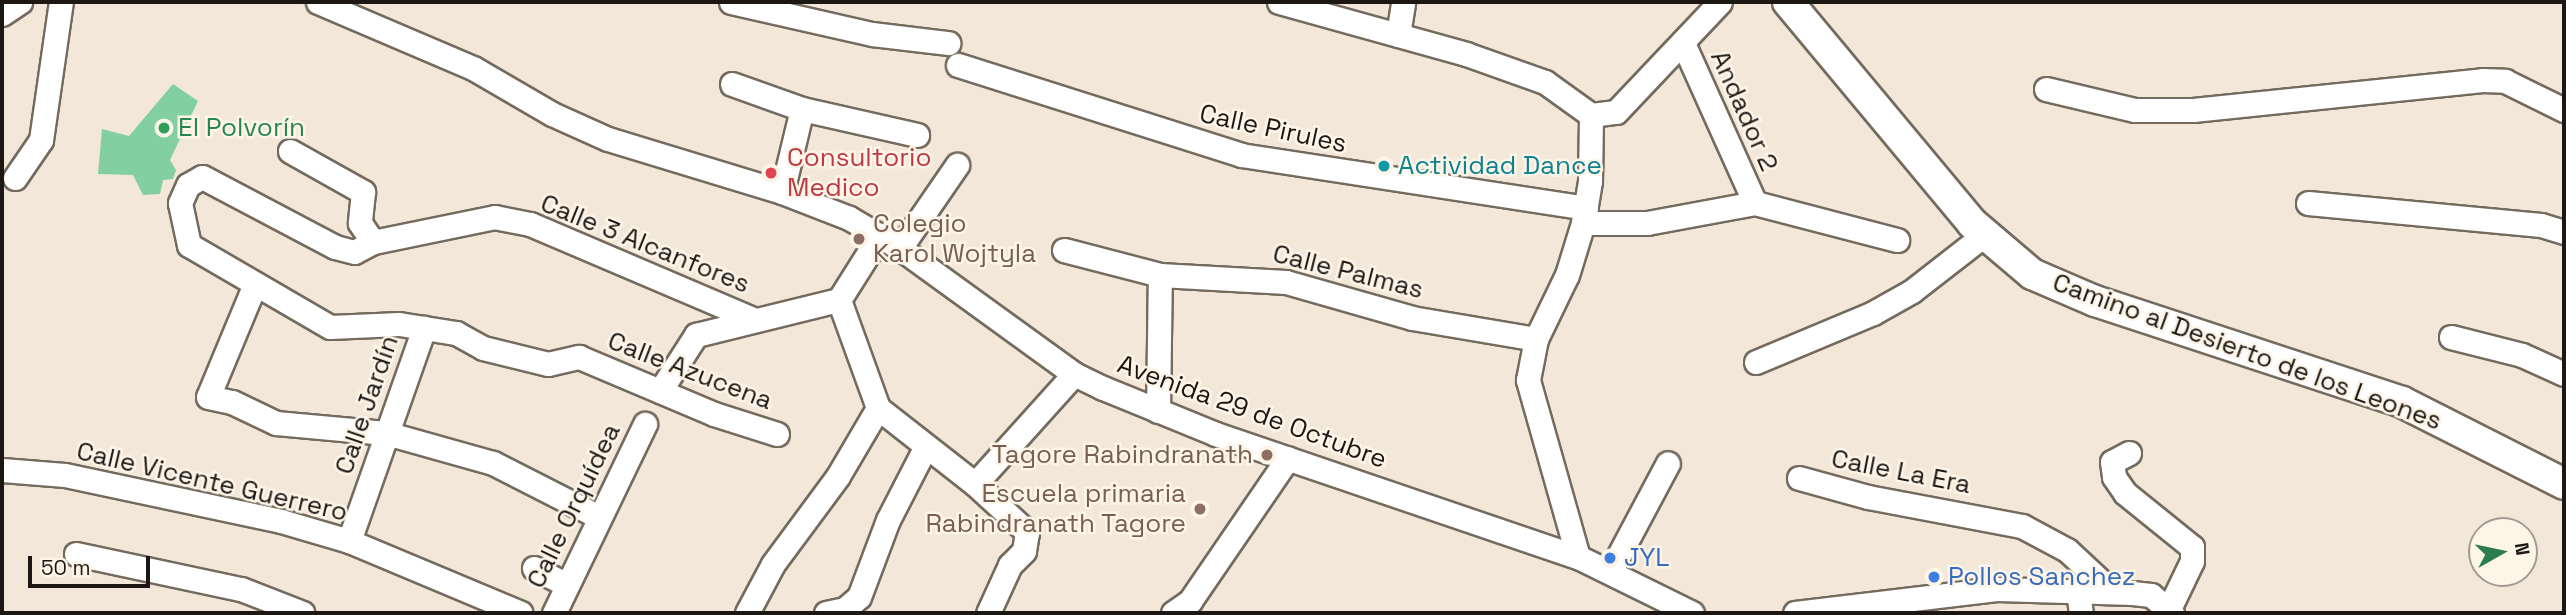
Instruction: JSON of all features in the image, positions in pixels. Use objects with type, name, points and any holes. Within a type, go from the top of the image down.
[{"type":"main road","name":"Camino al Desierto de los Leones","points":[[1788,2],[1984,234],[2032,274],[2095,301],[2402,402],[2564,484]]},
{"type":"street","points":[[2,14],[20,2]]},
{"type":"street","points":[[15,178],[41,139],[61,2]]},
{"type":"street","name":"Avenida 29 de Octubre","points":[[318,2],[472,68],[552,114],[608,139],[782,192],[880,235],[1074,374],[1158,411],[1578,557],[1692,613]]},
{"type":"street","points":[[731,2],[872,34],[948,43]]},
{"type":"street","points":[[1279,2],[1398,35],[1545,82],[1591,115],[1616,112],[1720,2]]},
{"type":"street","points":[[1398,35],[1403,2]]},
{"type":"street","name":"Andador 2","points":[[1683,43],[1755,203]]},
{"type":"street","name":"Calle Pirules","points":[[958,65],[1241,155],[1584,215],[1647,223],[1755,203]]},
{"type":"street","points":[[2046,89],[2135,110],[2193,110],[2482,80],[2505,82],[2564,110]]},
{"type":"street","points":[[732,84],[802,109],[917,135]]},
{"type":"street","points":[[782,192],[802,109]]},
{"type":"street","points":[[1578,557],[1528,380],[1536,339],[1567,275],[1584,215],[1591,115]]},
{"type":"street","points":[[290,151],[363,192],[360,222],[373,242]]},
{"type":"street","points":[[900,248],[957,165]]},
{"type":"street","name":"Calle 3 Alcanfores","points":[[202,177],[335,247],[355,252],[373,242],[495,218],[530,224],[753,319]]},
{"type":"street","name":"Calle Azucena","points":[[202,177],[188,185],[180,203],[188,245],[330,327],[399,324],[456,333],[483,348],[548,364],[579,357],[660,391],[777,434]]},
{"type":"street","points":[[1755,203],[1897,240]]},
{"type":"street","points":[[2308,203],[2541,225],[2564,232]]},
{"type":"street","points":[[1756,362],[1873,313],[1912,291],[1984,234]]},
{"type":"street","points":[[660,391],[696,335],[839,300],[880,235]]},
{"type":"street","name":"Calle Palmas","points":[[1065,250],[1160,275],[1286,282],[1412,318],[1536,339]]},
{"type":"street","points":[[1158,411],[1160,275]]},
{"type":"street","points":[[255,284],[208,397],[232,402],[276,423],[386,433],[494,463],[599,517]]},
{"type":"street","points":[[839,300],[878,408],[925,448],[975,484],[1027,532],[1030,540],[1024,551],[1010,565],[988,613]]},
{"type":"street","name":"Calle Jardín","points":[[349,541],[424,328]]},
{"type":"street","points":[[2451,337],[2522,355],[2564,374]]},
{"type":"street","points":[[975,484],[1074,374]]},
{"type":"street","points":[[747,613],[773,564],[838,476],[878,408]]},
{"type":"street","name":"Calle Orquídea","points":[[554,613],[565,584],[645,424]]},
{"type":"street","points":[[826,613],[845,609],[859,597],[888,520],[925,448]]},
{"type":"street","points":[[1795,613],[1997,589],[2110,590],[2151,595],[2171,611],[2192,561],[2192,547],[2125,493],[2114,477],[2112,462],[2129,453]]},
{"type":"street","points":[[1188,609],[1288,457]]},
{"type":"street","points":[[1610,572],[1668,463]]},
{"type":"street","name":"Calle Vicente Guerrero","points":[[2,470],[65,475],[281,521],[349,541],[521,613]]},
{"type":"street","name":"Calle La Era","points":[[1799,478],[1868,497],[1994,518],[2022,526],[2067,550],[2110,590]]},
{"type":"street","points":[[76,554],[241,589],[303,613]]},
{"type":"street","points":[[534,568],[565,584]]},
{"type":"street","points":[[2078,590],[2081,613]]},
{"type":"green space","name":"El Polvorín","points":[[173,84],[198,101],[170,160],[176,170],[173,179],[163,180],[160,194],[143,195],[133,175],[98,174],[102,129],[129,136]]},
{"type":"place","name":"El Polvorín","points":[[164,128]]},
{"type":"place","name":"Actividad Dance","points":[[1384,166]]},
{"type":"place","name":"Consultorio Medico","points":[[771,173]]},
{"type":"place","name":"Colegio Karol Wojtyla","points":[[859,239]]},
{"type":"place","name":"Tagore Rabindranath","points":[[1267,455]]},
{"type":"place","name":"Escuela primaria Rabindranath Tagore","points":[[1200,509]]},
{"type":"place","name":"JYL","points":[[1610,558]]},
{"type":"place","name":"Pollos Sanchez","points":[[1934,577]]}]
